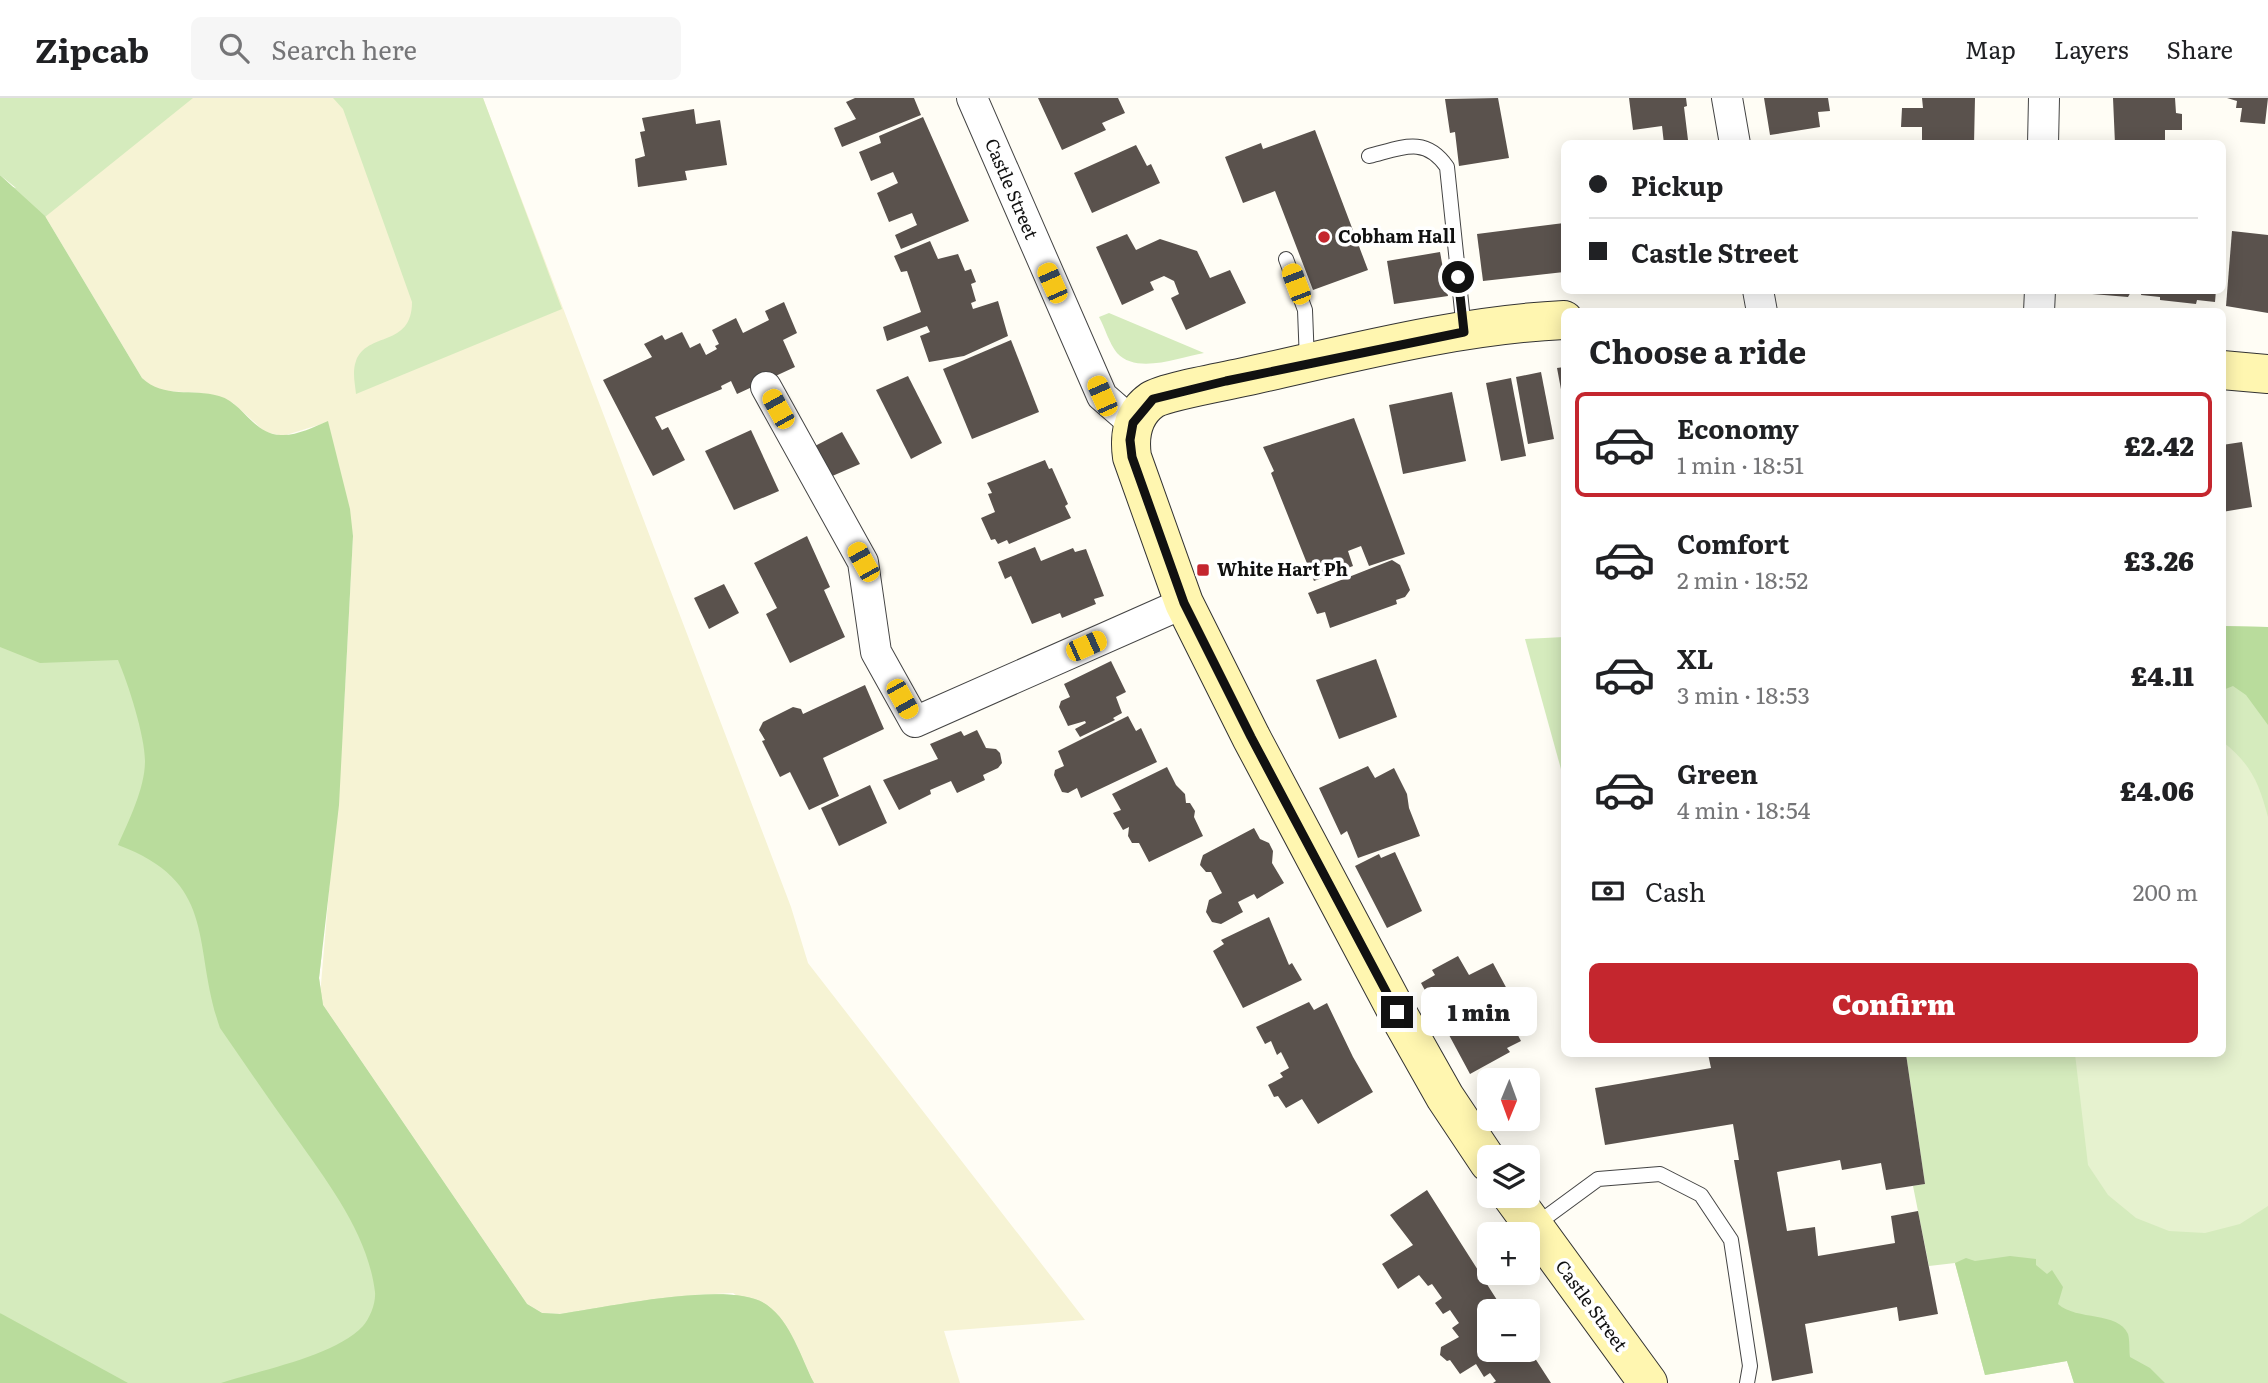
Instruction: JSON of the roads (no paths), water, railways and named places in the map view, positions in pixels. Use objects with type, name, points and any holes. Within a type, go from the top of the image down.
[{"type":"street","name":"Castle Street","points":[[972,98],[1102,396],[1133,423]]},
{"type":"street","points":[[1727,98],[1734,140]]},
{"type":"street","points":[[2043,140],[2044,98]]},
{"type":"street","points":[[1477,1145],[1445,1097],[1397,1012],[1251,737],[1184,603],[1132,457],[1130,440],[1133,423],[1153,399],[1307,363],[1464,332],[1561,320]]},
{"type":"street","points":[[2226,370],[2268,374]]},
{"type":"street","points":[[766,387],[863,562],[876,652],[915,722],[1184,603]]},
{"type":"street","name":"Castle Street","points":[[1540,1238],[1648,1383]]},
{"type":"lane","points":[[1369,156],[1412,145],[1424,147],[1439,156],[1447,167],[1464,332]]},
{"type":"lane","points":[[1286,259],[1305,310],[1307,363]]},
{"type":"lane","points":[[1539,1222],[1598,1179],[1660,1174],[1701,1195],[1731,1240],[1750,1366],[1746,1383]]},
{"type":"place","name":"Cobham Hall","points":[[1324,237]]},
{"type":"place","name":"White Hart Ph","points":[[1203,570]]}]
